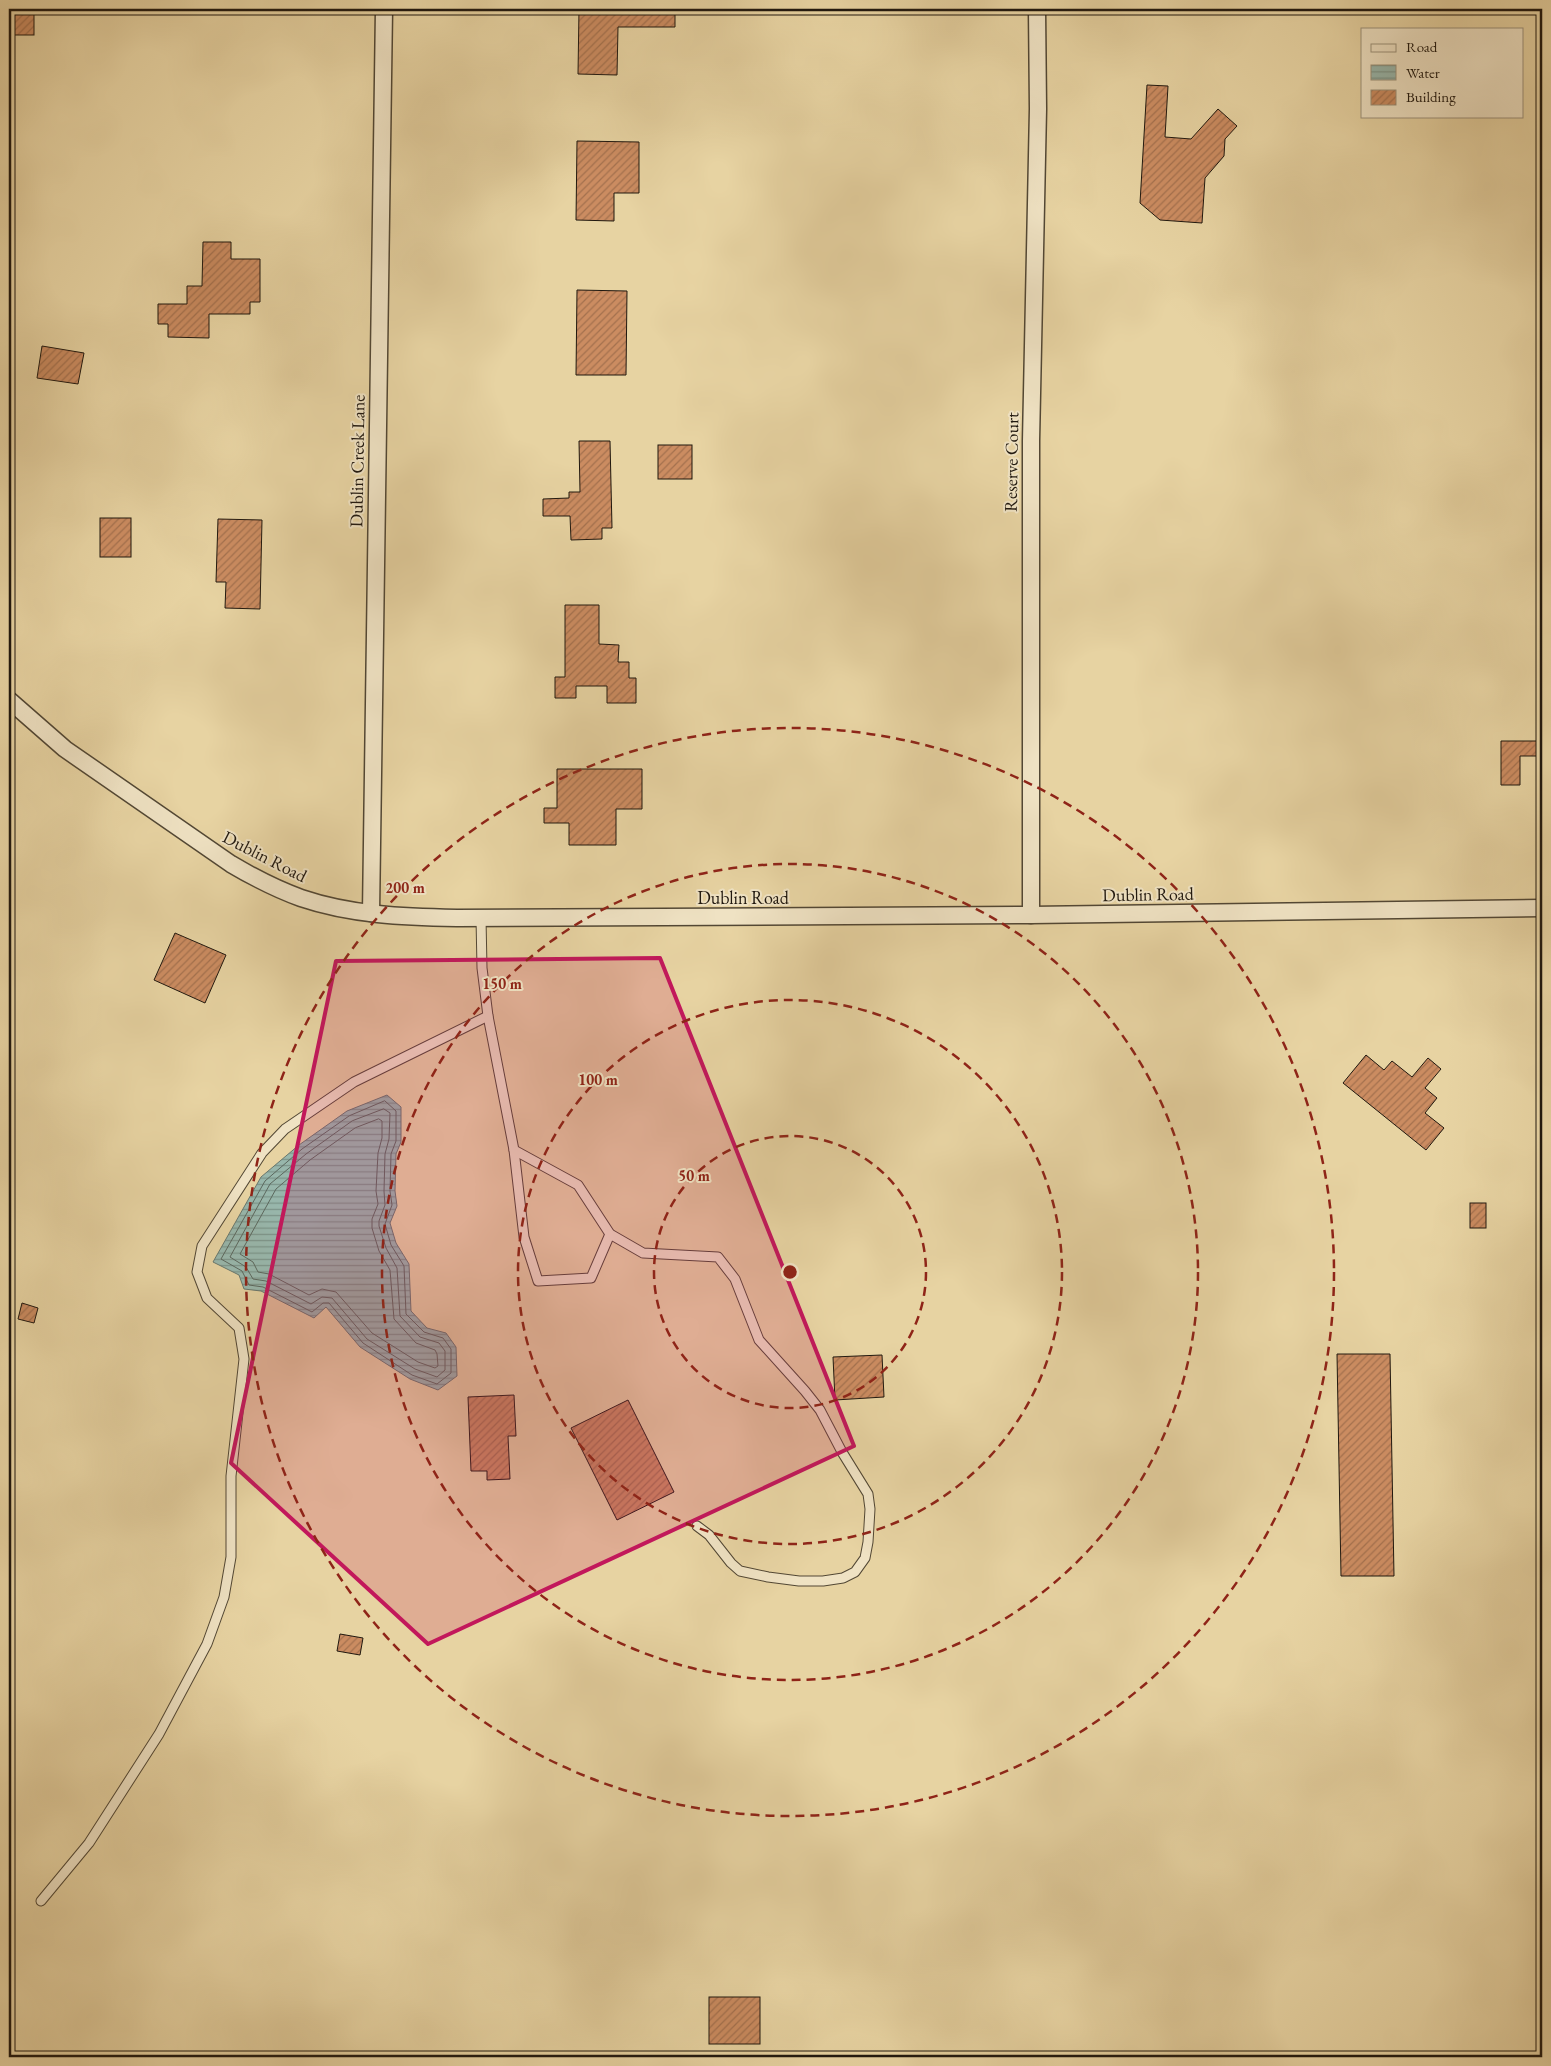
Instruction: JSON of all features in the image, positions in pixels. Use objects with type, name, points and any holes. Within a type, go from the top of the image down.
[{"type":"street","name":"Dublin Creek Lane","points":[[372,913],[384,9]]},
{"type":"street","name":"Reserve Court","points":[[1031,915],[1031,441],[1038,109],[1037,9]]},
{"type":"street","name":"Dublin Road","points":[[9,700],[65,750],[231,864],[255,878],[300,898],[347,910],[420,917],[481,918],[1031,915],[1542,908]]},
{"type":"lane","points":[[481,918],[482,968],[488,1016],[514,1150],[524,1237],[538,1281],[591,1278],[610,1234]]},
{"type":"lane","points":[[41,1901],[89,1843],[159,1734],[207,1644],[224,1598],[230,1557],[230,1476],[244,1359],[239,1328],[207,1298],[197,1272],[202,1246],[262,1153],[285,1129],[354,1082],[488,1016]]},
{"type":"lane","points":[[514,1150],[578,1185],[610,1234],[643,1253],[718,1258],[735,1279],[759,1340],[820,1410],[842,1452],[868,1494],[870,1509],[865,1558],[855,1572],[843,1578],[823,1581],[768,1577],[740,1571],[731,1563],[709,1535],[697,1526]]},
{"type":"highlighted area","points":[[660,958],[854,1446],[428,1644],[231,1463],[336,961]]},
{"type":"water","points":[[387,1095],[401,1107],[401,1142],[396,1154],[395,1191],[397,1206],[390,1223],[396,1243],[409,1264],[411,1311],[427,1328],[446,1333],[456,1347],[457,1376],[438,1390],[410,1379],[360,1347],[326,1307],[314,1318],[261,1291],[244,1289],[239,1275],[213,1262],[261,1177],[299,1145],[347,1111]]},
{"type":"building","points":[[9,9],[34,9],[34,35],[9,35]]},
{"type":"building","points":[[579,9],[675,9],[675,27],[618,27],[617,75],[578,74]]},
{"type":"building","points":[[1147,85],[1168,86],[1165,137],[1191,139],[1218,109],[1237,126],[1225,139],[1224,156],[1205,178],[1202,223],[1160,220],[1140,203]]},
{"type":"building","points":[[577,141],[639,142],[639,193],[614,193],[614,221],[576,220]]},
{"type":"building","points":[[203,242],[231,242],[231,259],[260,259],[260,302],[250,302],[250,314],[209,314],[209,338],[168,337],[168,324],[158,324],[158,304],[187,304],[187,286],[202,286]]},
{"type":"building","points":[[577,290],[627,291],[626,375],[576,375]]},
{"type":"building","points":[[42,346],[84,353],[78,384],[37,378]]},
{"type":"building","points":[[579,441],[610,441],[612,528],[602,528],[602,539],[571,540],[570,516],[543,516],[543,499],[569,498],[569,492],[580,492]]},
{"type":"building","points":[[658,445],[692,445],[692,479],[658,479]]},
{"type":"building","points":[[100,518],[131,518],[131,557],[100,557]]},
{"type":"building","points":[[218,519],[262,520],[260,609],[225,608],[226,582],[216,582]]},
{"type":"building","points":[[565,605],[599,605],[599,644],[619,645],[618,662],[629,662],[629,678],[636,678],[636,703],[607,703],[607,686],[576,686],[576,698],[555,698],[555,677],[565,677]]},
{"type":"building","points":[[1501,741],[1542,741],[1542,756],[1520,756],[1520,785],[1501,785]]},
{"type":"building","points":[[557,769],[642,769],[642,809],[616,809],[616,845],[569,845],[569,823],[544,823],[544,808],[557,808]]},
{"type":"building","points":[[175,933],[226,955],[205,1003],[154,980]]},
{"type":"building","points":[[1366,1055],[1384,1070],[1392,1061],[1412,1077],[1428,1058],[1441,1069],[1425,1088],[1437,1098],[1425,1113],[1444,1128],[1426,1150],[1343,1083]]},
{"type":"building","points":[[1470,1203],[1486,1203],[1486,1228],[1470,1228]]},
{"type":"building","points":[[22,1303],[38,1308],[34,1323],[18,1319]]},
{"type":"building","points":[[1337,1354],[1390,1354],[1394,1576],[1341,1576]]},
{"type":"building","points":[[882,1355],[884,1397],[835,1400],[833,1357]]},
{"type":"building","points":[[514,1395],[516,1436],[508,1436],[510,1479],[487,1480],[487,1471],[471,1471],[468,1397]]},
{"type":"building","points":[[628,1400],[674,1492],[617,1520],[571,1428]]},
{"type":"building","points":[[340,1634],[363,1638],[360,1655],[337,1651]]},
{"type":"building","points":[[709,1997],[760,1997],[760,2044],[709,2044]]}]
